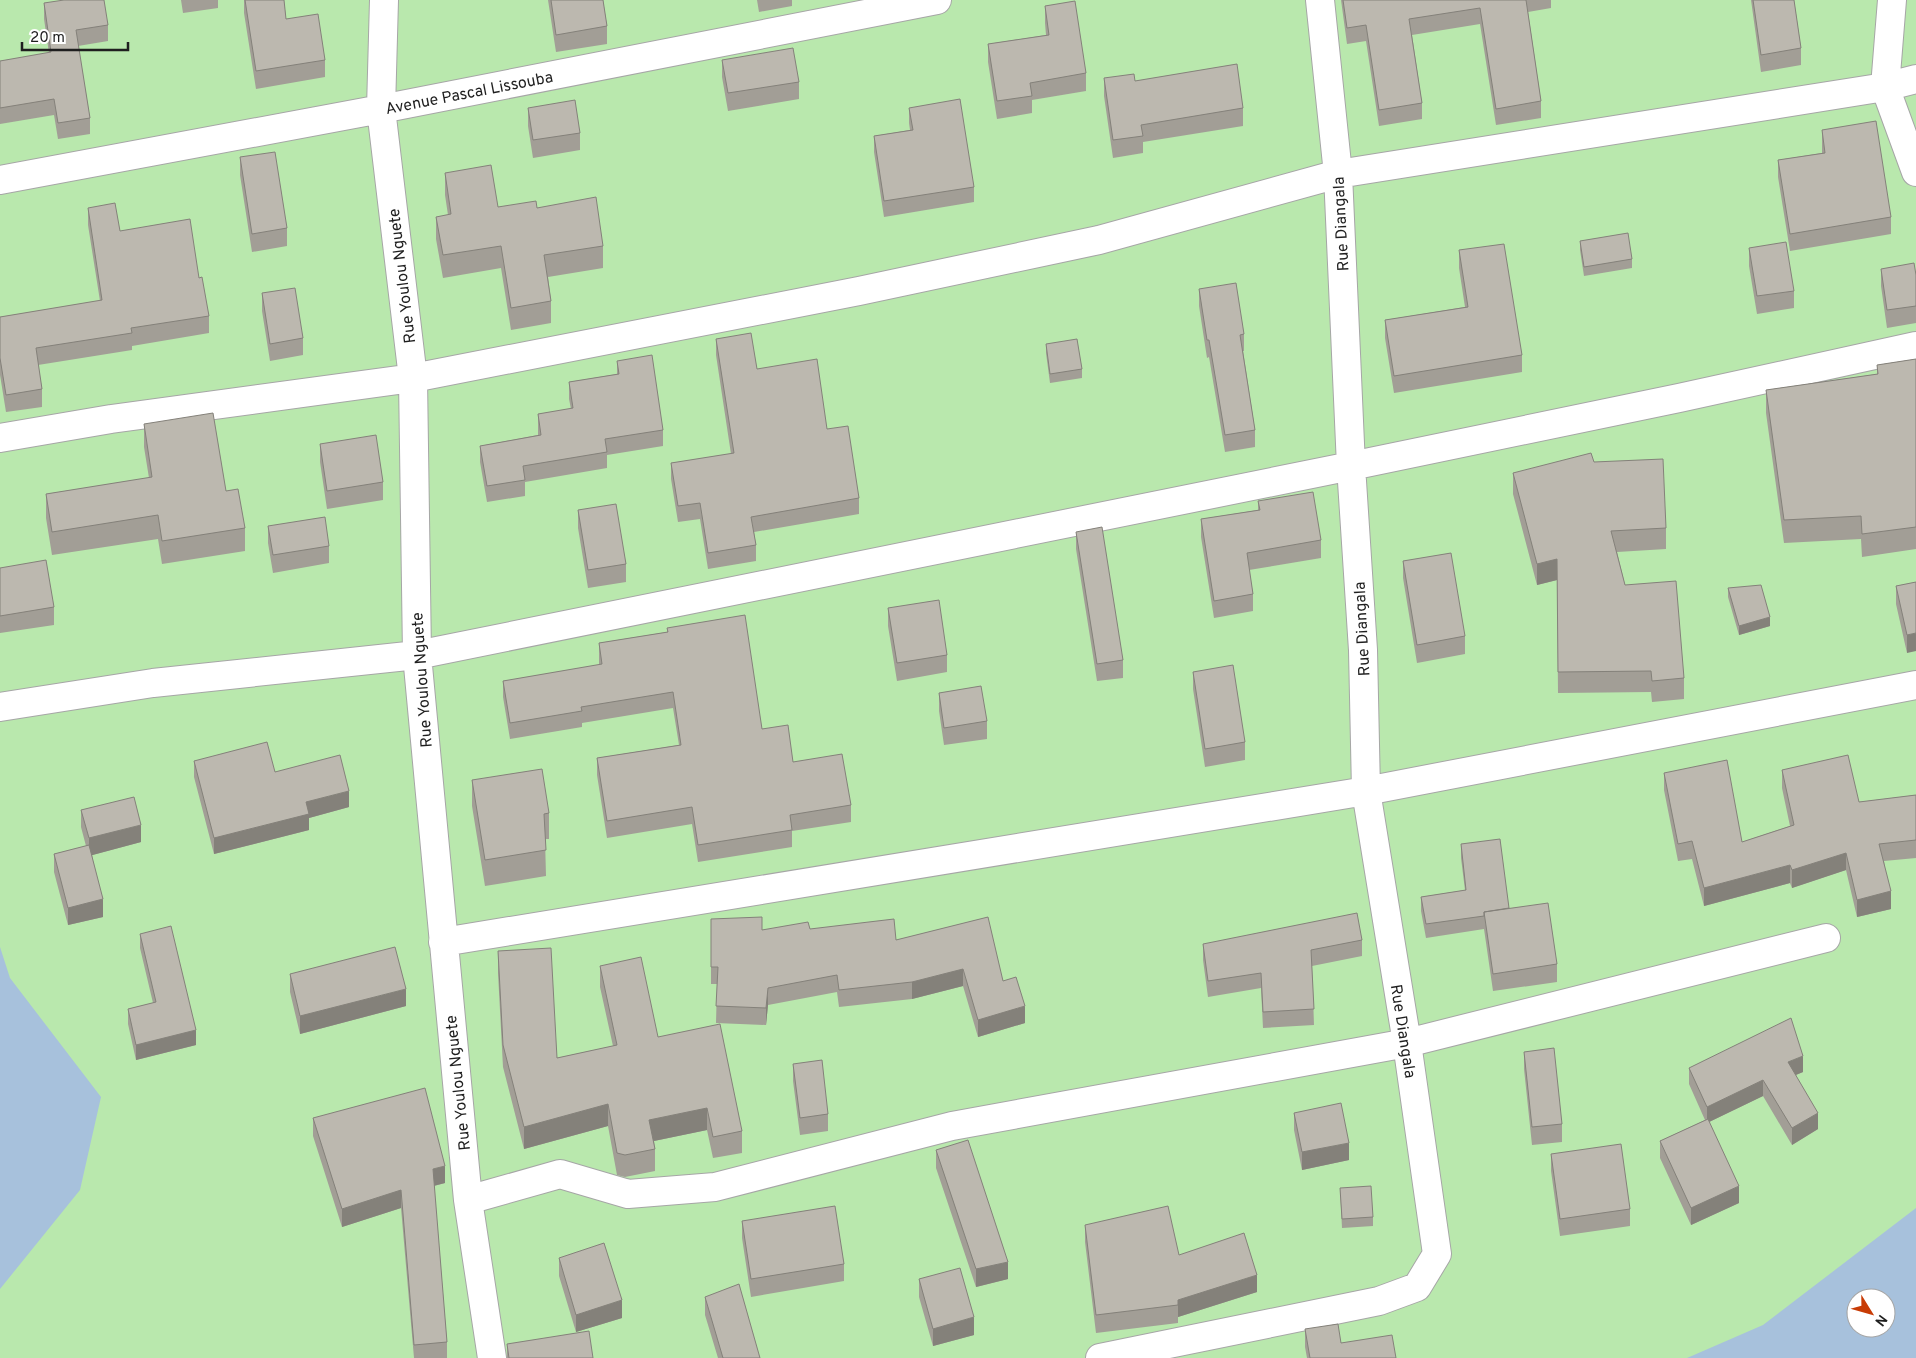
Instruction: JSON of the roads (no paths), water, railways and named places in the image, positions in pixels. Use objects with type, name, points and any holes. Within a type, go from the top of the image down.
[{"type":"street","name":"Rue Youlou Nguete","points":[[384,0],[381,109],[413,378],[417,655],[468,1200],[492,1358]]},
{"type":"street","name":"Avenue Pascal Lissouba","points":[[0,180],[381,109],[937,0]]},
{"type":"street","name":"Rue Diangala","points":[[1100,1358],[1379,1301],[1417,1287],[1437,1254],[1407,1043],[1366,791],[1364,650],[1352,466],[1338,174],[1320,0]]},
{"type":"street","points":[[1892,0],[1885,87],[1916,172]]},
{"type":"street","points":[[0,438],[112,419],[413,378],[859,291],[1099,240],[1338,174],[1885,87],[1916,78]]},
{"type":"street","points":[[0,707],[153,683],[417,655],[1352,466],[1679,398],[1916,346]]},
{"type":"street","points":[[443,942],[1366,791],[1916,685]]},
{"type":"street","points":[[468,1200],[560,1174],[628,1194],[715,1186],[952,1126],[1407,1043],[1826,938]]},
{"type":"water","points":[[0,947],[10,978],[101,1097],[80,1190],[0,1289]]},
{"type":"water","points":[[1916,1208],[1916,1358],[1687,1358],[1763,1325]]}]
